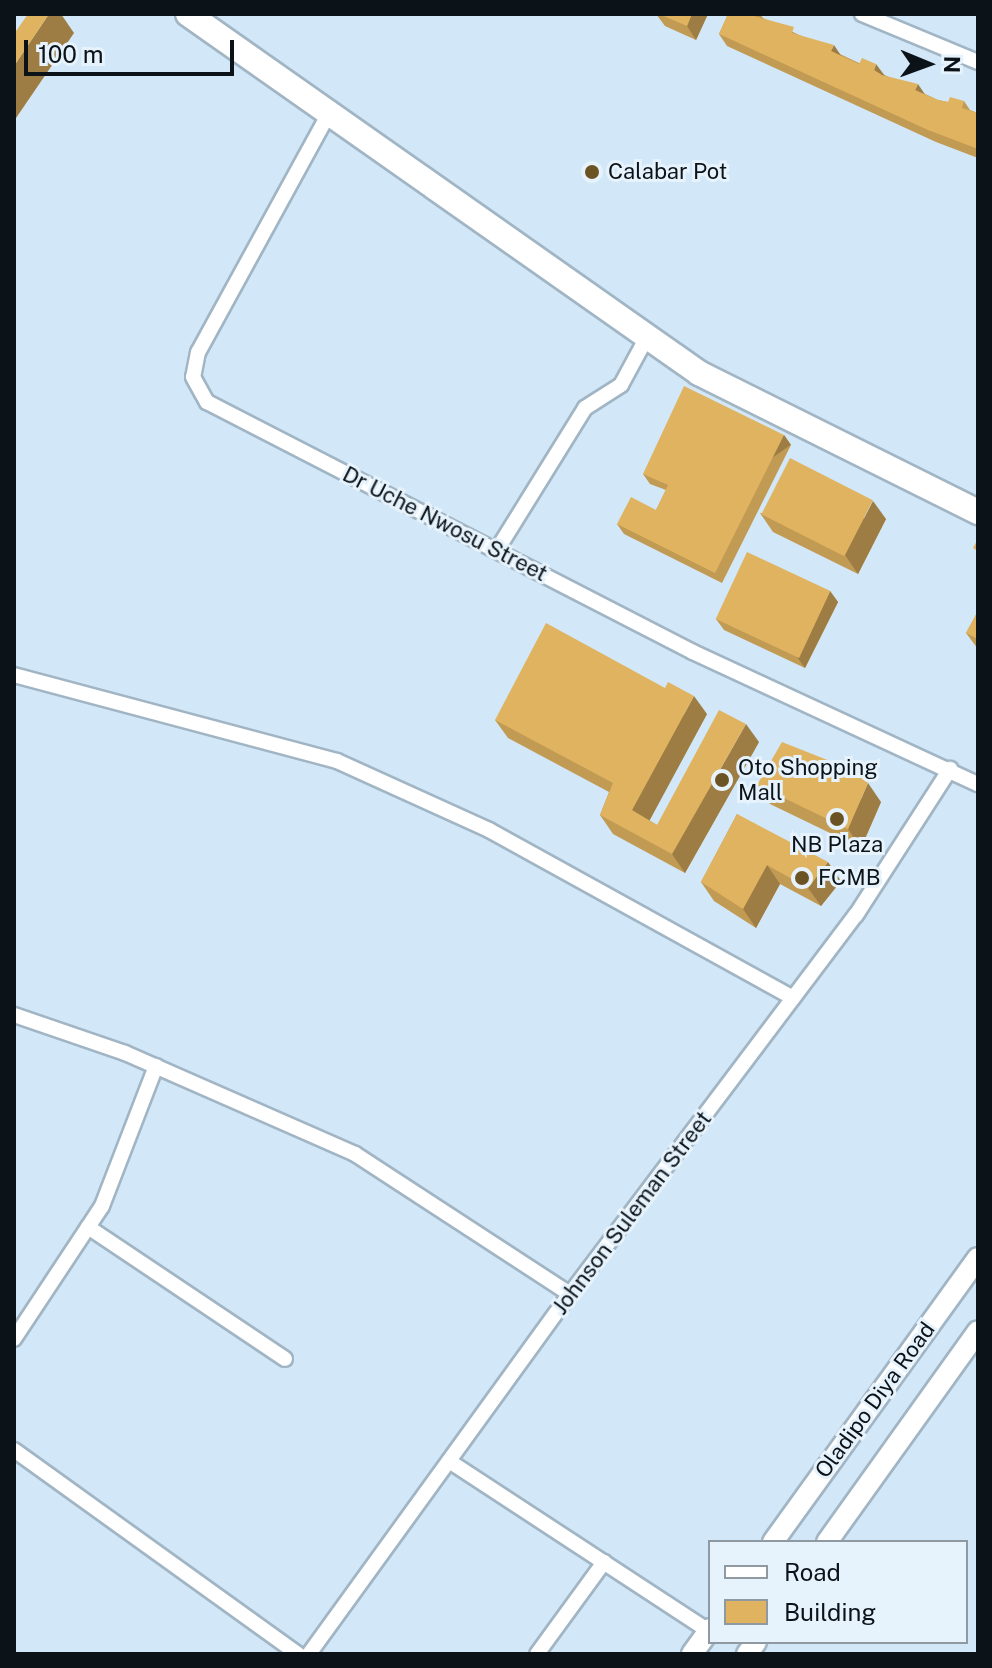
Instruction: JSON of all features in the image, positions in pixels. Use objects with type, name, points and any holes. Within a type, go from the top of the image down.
[{"type":"main road","points":[[188,14],[328,115],[512,238],[699,373],[978,512]]},
{"type":"main road","name":"Oladipo Diya Road","points":[[774,1540],[978,1258]]},
{"type":"main road","name":"Oladipo Diya Road","points":[[828,1540],[978,1331]]},
{"type":"main road","points":[[692,1654],[708,1631]]},
{"type":"street","points":[[862,14],[978,62]]},
{"type":"street","name":"Dr Uche Nwosu Street","points":[[328,115],[198,352],[193,377],[198,391],[207,402],[693,652],[978,784]]},
{"type":"street","points":[[497,550],[585,408],[621,385],[647,337]]},
{"type":"street","points":[[14,675],[351,767],[489,830],[793,998]]},
{"type":"street","name":"Johnson Suleman Street","points":[[309,1654],[570,1294],[856,915],[950,769]]},
{"type":"street","points":[[14,1015],[156,1066],[355,1154],[570,1294]]},
{"type":"street","points":[[14,1339],[102,1206],[156,1066]]},
{"type":"street","points":[[88,1227],[285,1359]]},
{"type":"street","points":[[14,1450],[298,1654]]},
{"type":"street","points":[[449,1461],[708,1629]]},
{"type":"street","points":[[537,1654],[604,1562]]},
{"type":"building","points":[[28,14],[49,14],[14,66],[14,34]]},
{"type":"building","points":[[659,14],[692,14],[687,26]]},
{"type":"building","points":[[728,14],[755,14],[794,27],[792,33],[834,45],[831,51],[859,64],[862,58],[876,64],[874,70],[882,75],[918,84],[915,90],[938,100],[948,102],[950,97],[964,101],[962,108],[978,113],[978,149],[928,130],[719,34]]},
{"type":"building","points":[[684,386],[784,435],[715,573],[617,524],[631,497],[656,510],[668,485],[643,474]]},
{"type":"building","points":[[790,458],[873,500],[844,556],[761,514]]},
{"type":"building","points":[[747,552],[830,591],[799,658],[716,619]]},
{"type":"building","points":[[978,611],[978,639],[966,633]]},
{"type":"building","points":[[546,623],[665,688],[668,682],[694,696],[632,810],[657,825],[719,710],[746,724],[672,854],[600,815],[613,783],[495,720]]},
{"type":"building","name":"NB Plaza","points":[[782,742],[845,767],[868,783],[848,829],[757,785]]},
{"type":"building","points":[[737,814],[828,862],[808,888],[767,865],[743,909],[701,882]]},
{"type":"place","name":"Calabar Pot","points":[[592,172]]},
{"type":"place","name":"Oto Shopping Mall","points":[[722,780]]},
{"type":"place","name":"NB Plaza","points":[[837,819]]},
{"type":"place","name":"FCMB","points":[[802,878]]}]
